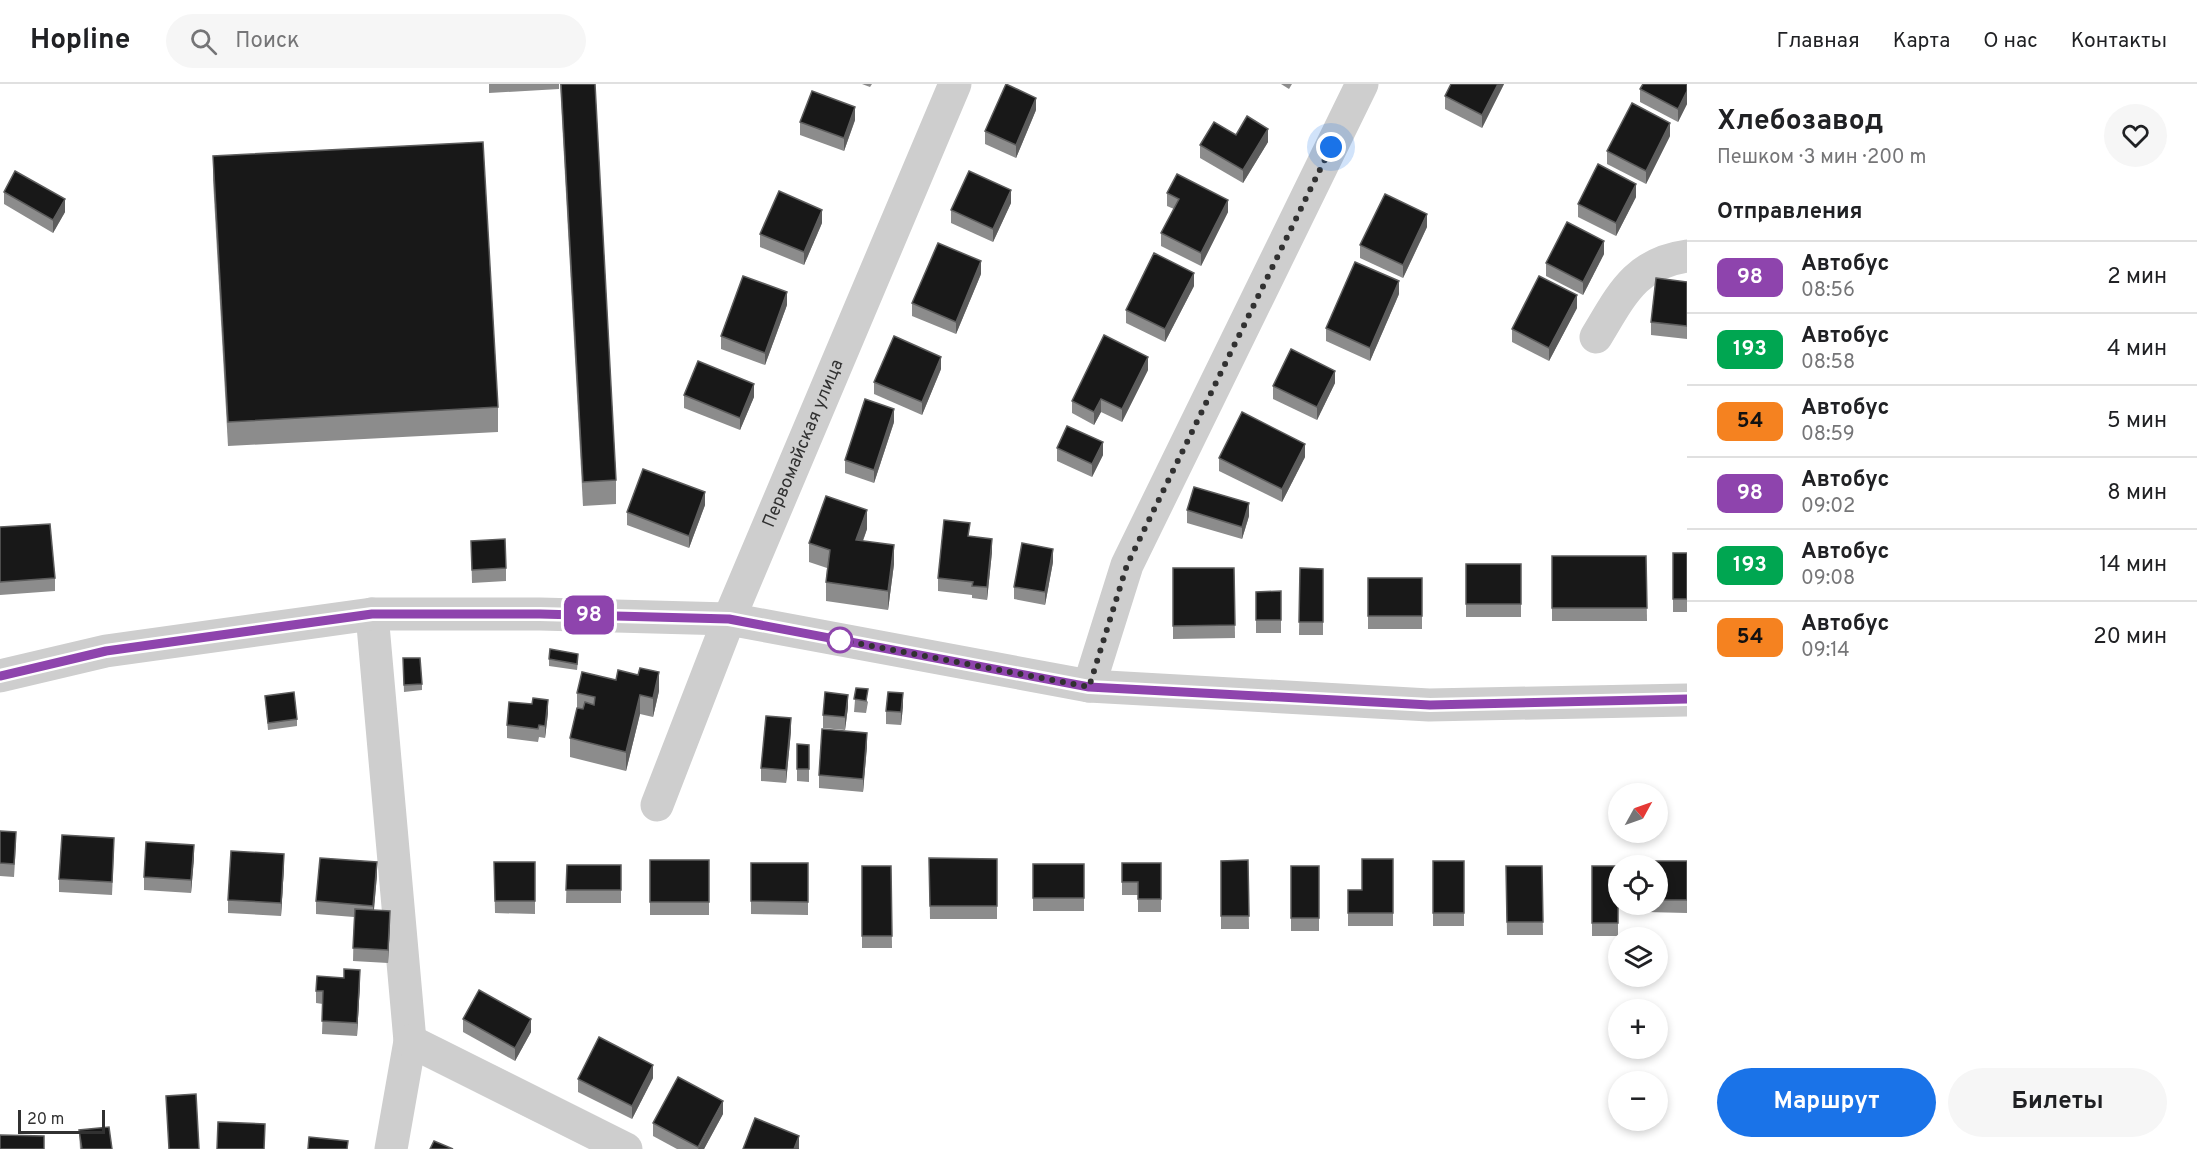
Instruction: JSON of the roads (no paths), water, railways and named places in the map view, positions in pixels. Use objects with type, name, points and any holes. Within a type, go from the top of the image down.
[{"type":"street","name":"Первомайская улица","points":[[657,805],[729,619],[956,84]]},
{"type":"street","points":[[1089,687],[1127,565],[1362,84]]},
{"type":"street","points":[[1596,337],[1627,285],[1656,264],[1687,256]]},
{"type":"street","points":[[372,614],[410,1041],[391,1149]]},
{"type":"street","points":[[0,676],[106,651],[372,614],[540,614],[729,619],[1089,687],[1430,705],[1687,699]]},
{"type":"street","points":[[410,1041],[626,1149]]}]
